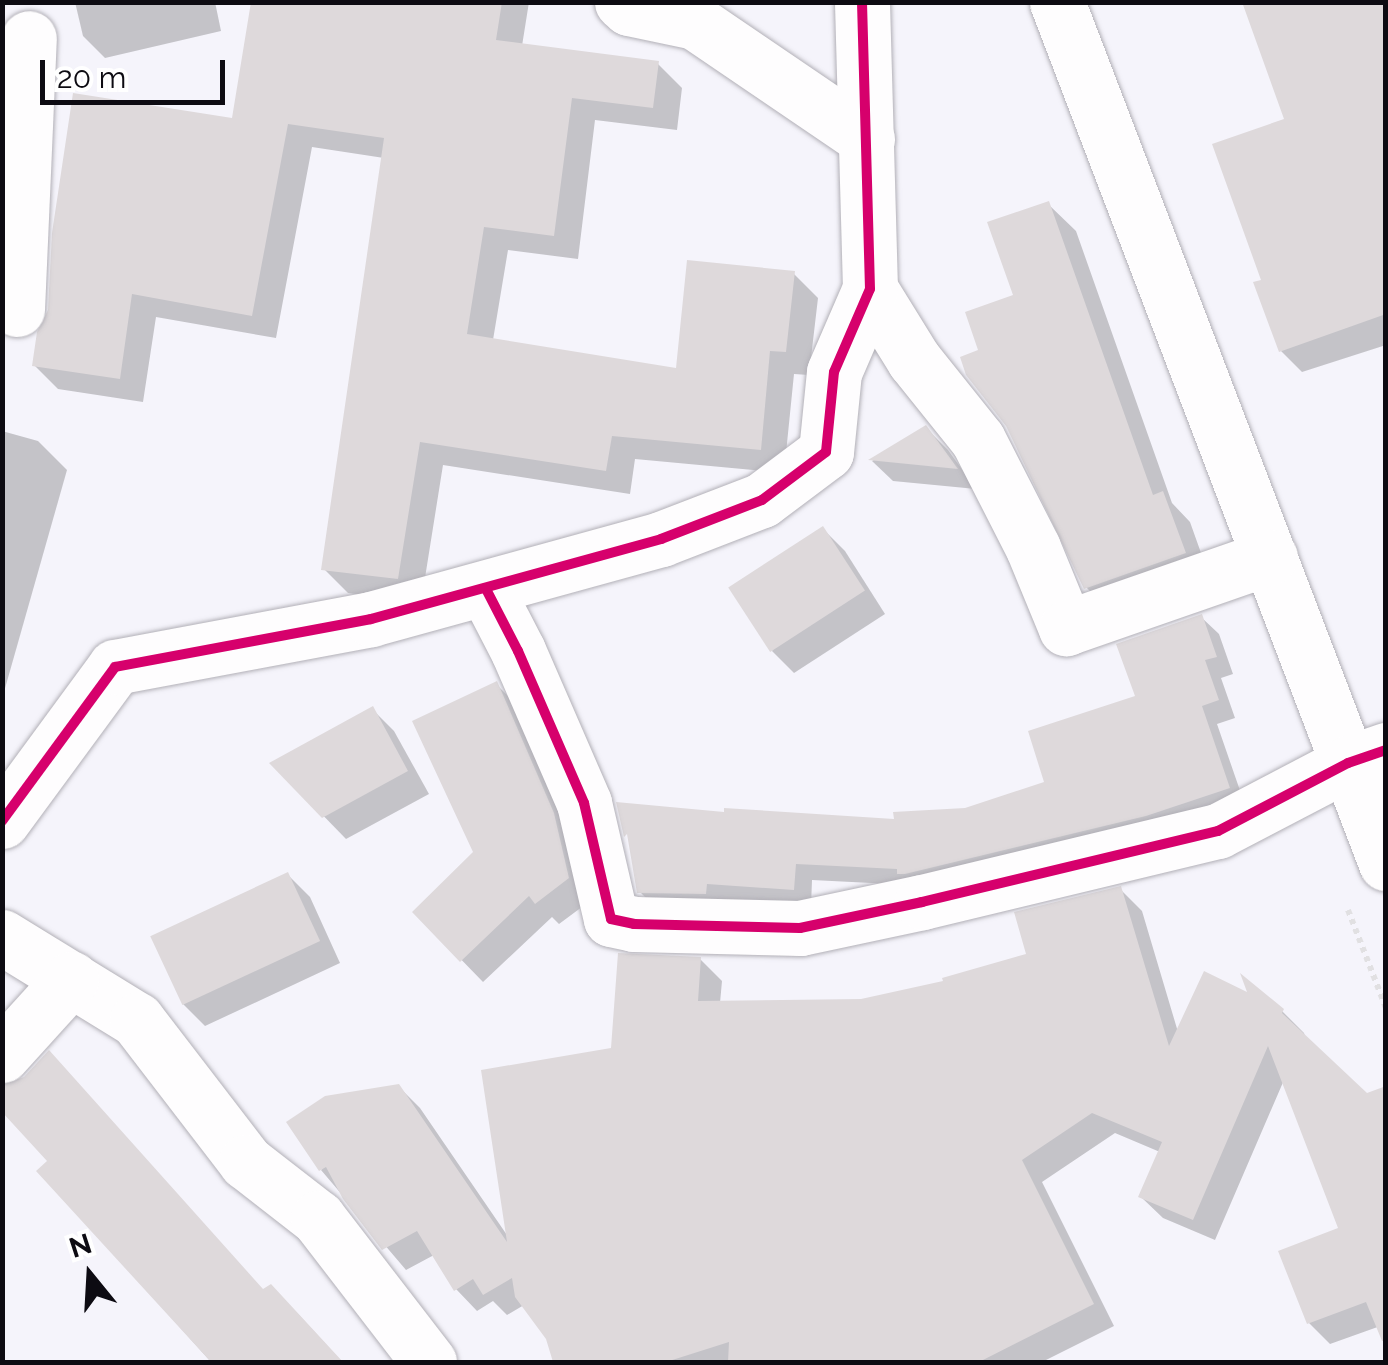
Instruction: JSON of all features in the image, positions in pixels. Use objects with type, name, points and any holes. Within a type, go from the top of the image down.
[{"type":"street","points":[[622,2],[629,8],[694,22],[867,139]]},
{"type":"street","points":[[2,820],[115,666],[371,619],[661,539],[762,500],[826,452],[834,372],[870,289],[862,2]]},
{"type":"street","points":[[1057,2],[1270,557],[1367,757],[1386,863]]},
{"type":"street","points":[[17,309],[20,31]]},
{"type":"street","points":[[870,289],[914,360],[978,440],[1034,548],[1066,628],[1270,557]]},
{"type":"street","points":[[486,589],[518,651],[584,803],[611,918],[634,924],[800,928],[922,902],[1218,830],[1367,757]]},
{"type":"street","points":[[2,937],[137,1020],[246,1162],[318,1218],[429,1362]]},
{"type":"street","points":[[2,1055],[71,979]]},
{"type":"building","points":[[251,2],[502,2],[496,40],[659,61],[653,108],[572,98],[554,236],[484,227],[467,334],[676,368],[687,260],[795,271],[786,352],[770,351],[761,450],[612,436],[606,471],[420,442],[398,579],[321,570],[384,138],[288,124],[252,316],[132,294],[120,379],[32,366],[37,332],[48,310],[52,233],[73,93],[232,118]]},
{"type":"building","points":[[1242,2],[1386,2],[1386,314],[1279,352],[1253,282],[1261,280],[1212,144],[1284,119]]},
{"type":"building","points":[[1049,201],[1153,495],[1163,491],[1186,553],[1084,589],[1006,426],[966,375],[960,357],[978,350],[965,312],[1013,295],[987,222]]},
{"type":"building","points":[[926,425],[958,469],[868,460]]},
{"type":"building","points":[[823,526],[865,591],[770,652],[728,588]]},
{"type":"building","points":[[1202,614],[1217,657],[1205,660],[1219,700],[1202,706],[1230,788],[1146,816],[905,874],[897,874],[897,869],[796,864],[794,890],[707,884],[706,894],[637,893],[627,834],[624,837],[616,802],[724,812],[724,808],[894,819],[893,812],[965,808],[1044,782],[1028,731],[1135,696],[1116,644]]},
{"type":"building","points":[[497,681],[554,813],[569,878],[535,904],[529,896],[460,962],[412,912],[473,852],[412,721]]},
{"type":"building","points":[[373,706],[408,771],[322,818],[269,763]]},
{"type":"building","points":[[288,872],[320,941],[182,1005],[150,936]]},
{"type":"building","points":[[1121,886],[1169,1046],[1204,971],[1247,992],[1240,973],[1284,1009],[1282,1013],[1367,1093],[1386,1086],[1386,1340],[1382,1341],[1366,1302],[1307,1324],[1278,1251],[1338,1228],[1268,1046],[1193,1220],[1138,1197],[1162,1142],[1092,1113],[1022,1160],[1094,1304],[979,1362],[728,1362],[729,1342],[666,1362],[553,1362],[546,1339],[515,1297],[512,1278],[483,1295],[473,1279],[454,1291],[417,1231],[382,1250],[343,1199],[326,1167],[319,1171],[286,1122],[325,1096],[399,1084],[507,1242],[481,1070],[611,1048],[618,953],[701,957],[698,1001],[861,999],[943,981],[942,978],[1026,954],[1014,912]]},
{"type":"building","points":[[49,1050],[263,1289],[271,1284],[343,1362],[211,1362],[36,1171],[47,1161],[2,1112],[2,1085],[24,1077]]},
{"type":"cycle path","points":[[2,821],[115,667],[371,619],[661,539],[762,500],[826,452],[834,372],[870,289],[862,2]]},
{"type":"cycle path","points":[[486,589],[518,651],[584,803],[611,919],[634,924],[800,928],[922,902],[1218,831],[1348,763],[1386,750]]}]
